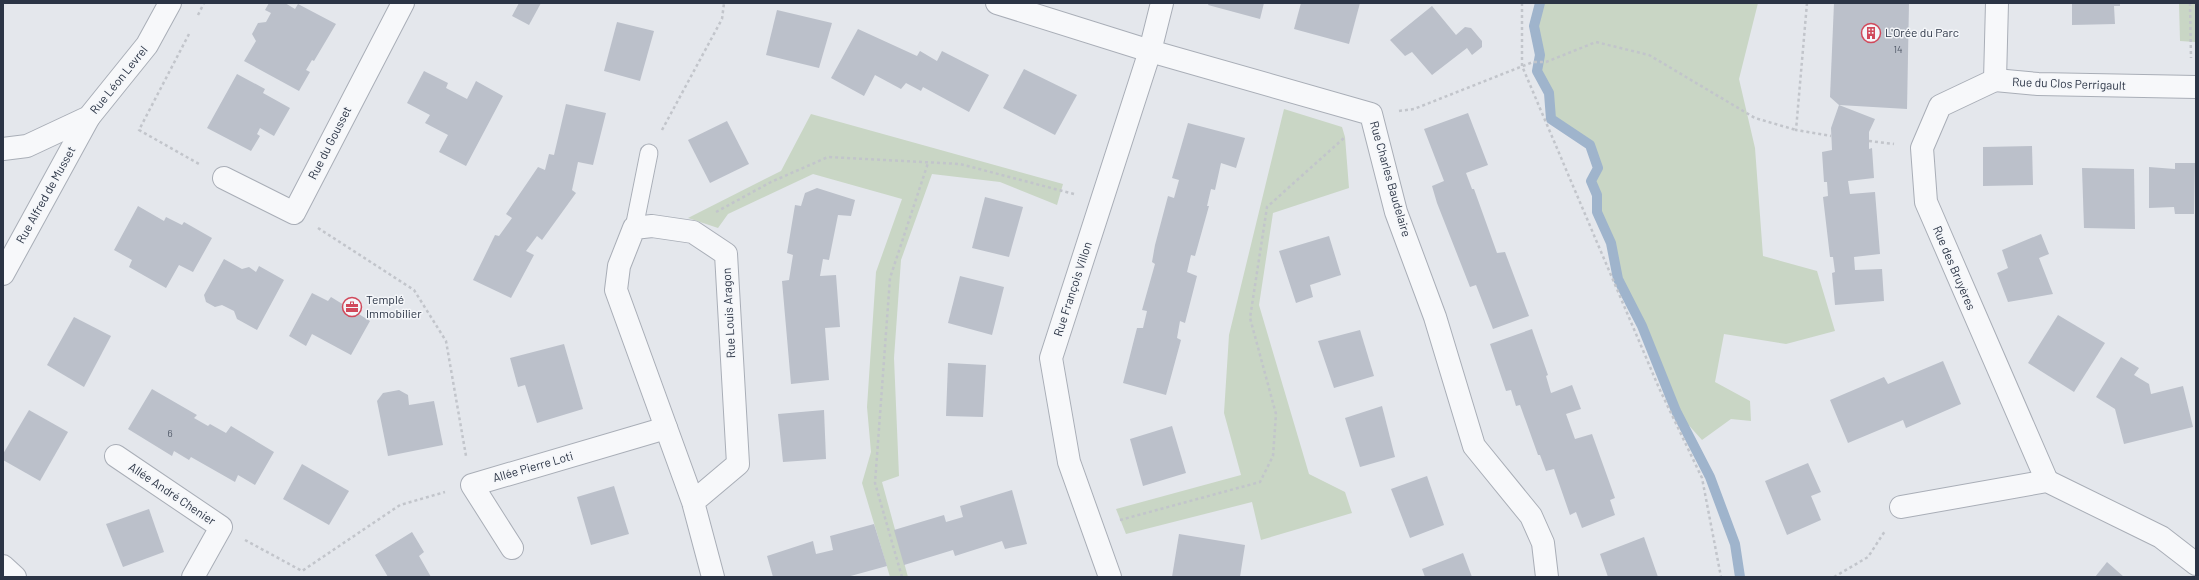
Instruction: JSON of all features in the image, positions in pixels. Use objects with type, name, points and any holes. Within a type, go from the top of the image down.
[{"type":"street","name":"Rue Léon Levrel","points":[[3,150],[27,146],[89,117],[147,45],[170,3]]},
{"type":"street","name":"Rue du Gousset","points":[[294,213],[403,3]]},
{"type":"street","name":"Rue Charles Baudelaire","points":[[997,3],[1150,51],[1371,114],[1396,212],[1435,317],[1474,446],[1531,516],[1544,543],[1547,577]]},
{"type":"street","name":"Rue François Villon","points":[[1110,577],[1069,462],[1051,358],[1150,51],[1162,3]]},
{"type":"street","name":"Rue du Clos Perrigault","points":[[1996,3],[1995,80],[2038,84],[2194,87]]},
{"type":"street","name":"Rue des Bruyères","points":[[1995,80],[1940,106],[1922,148],[1926,202],[2047,481]]},
{"type":"street","name":"Rue Alfred de Musset","points":[[3,274],[89,117]]},
{"type":"street","points":[[224,178],[294,213]]},
{"type":"street","name":"Rue Louis Aragon","points":[[634,228],[652,226],[693,232],[726,254],[738,464],[693,502]]},
{"type":"street","points":[[634,228],[619,266],[616,290],[693,502],[713,577]]},
{"type":"street","name":"Allée Pierre Loti","points":[[472,485],[666,428]]},
{"type":"street","name":"Allée André Chenier","points":[[116,456],[221,527],[193,577]]},
{"type":"street","points":[[1900,507],[2047,481],[2161,537],[2196,564]]},
{"type":"street","points":[[472,485],[512,548]]},
{"type":"street","points":[[3,566],[15,577]]},
{"type":"lane","points":[[634,228],[649,153]]},
{"type":"path","points":[[197,17],[204,3]]},
{"type":"path","points":[[649,153],[722,19],[724,3]]},
{"type":"path","points":[[1522,3],[1522,66],[1659,388],[1702,478],[1721,577]]},
{"type":"path","points":[[1796,130],[1807,3]]},
{"type":"path","points":[[2190,3],[2194,87]]},
{"type":"path","points":[[190,31],[139,130],[224,178]]},
{"type":"path","points":[[1092,527],[1260,482],[1273,456],[1276,414],[1250,318],[1267,207],[1371,114],[1414,109],[1522,66],[1533,62],[1546,62],[1596,42],[1649,55],[1755,118],[1796,130],[1831,136]]},
{"type":"path","points":[[693,232],[710,216],[771,182],[828,157],[960,164],[1102,201]]},
{"type":"path","points":[[902,577],[876,483],[876,475],[890,278],[928,163]]},
{"type":"path","points":[[221,527],[302,571],[400,505],[472,485],[446,341],[414,290],[294,213]]},
{"type":"path","points":[[1834,577],[1868,557],[1900,507]]},
{"type":"green space","points":[[1540,3],[1758,3],[1739,79],[1755,148],[1763,256],[1817,271],[1835,331],[1786,344],[1724,334],[1715,382],[1750,401],[1751,421],[1731,419],[1702,440],[1676,411],[1642,326],[1618,279],[1611,243],[1597,212],[1597,195],[1591,181],[1598,168],[1590,145],[1551,119],[1549,93],[1537,71],[1540,55],[1534,26]]},
{"type":"green space","points":[[2179,3],[2195,3],[2195,42],[2180,41]]},
{"type":"green space","points":[[1284,109],[1342,127],[1345,137],[1349,188],[1273,213],[1259,305],[1309,474],[1345,492],[1352,513],[1261,540],[1252,502],[1126,534],[1116,509],[1241,475],[1224,413],[1229,335]]},
{"type":"green space","points":[[811,114],[1063,184],[1057,205],[1000,182],[932,174],[901,260],[894,358],[899,476],[882,482],[908,577],[890,577],[862,483],[871,452],[867,407],[876,272],[902,199],[813,174],[728,214],[718,228],[688,218],[781,171]]},
{"type":"building","points":[[269,3],[285,3],[295,9],[298,4],[336,24],[314,61],[312,60],[306,70],[310,72],[299,91],[244,61],[256,41],[252,34],[258,23],[266,22],[271,13],[265,10]]},
{"type":"building","points":[[519,3],[541,3],[529,25],[512,16]]},
{"type":"building","points":[[1209,3],[1264,3],[1260,19],[1208,5]]},
{"type":"building","points":[[1301,3],[1360,3],[1349,44],[1294,29]]},
{"type":"building","name":"L'Orée du Parc","points":[[1834,3],[1909,3],[1907,109],[1839,105],[1830,97]]},
{"type":"building","points":[[2072,3],[2120,3],[2120,6],[2114,6],[2115,24],[2072,25]]},
{"type":"building","points":[[1432,6],[1456,35],[1465,27],[1471,28],[1482,41],[1482,47],[1472,55],[1467,48],[1432,75],[1412,52],[1405,56],[1390,40]]},
{"type":"building","points":[[777,10],[832,23],[819,68],[766,55]]},
{"type":"building","points":[[617,22],[654,31],[640,81],[604,71]]},
{"type":"building","points":[[858,29],[917,56],[920,51],[937,61],[942,51],[989,75],[969,112],[923,87],[921,91],[906,83],[901,89],[875,75],[864,96],[831,78]]},
{"type":"building","points":[[1024,69],[1077,95],[1055,135],[1003,108]]},
{"type":"building","points":[[424,71],[448,83],[446,88],[467,99],[476,81],[503,96],[466,166],[439,152],[448,135],[425,123],[430,115],[407,103]]},
{"type":"building","points":[[237,74],[265,89],[263,93],[290,108],[274,136],[260,128],[257,134],[260,136],[251,151],[207,128]]},
{"type":"building","points":[[566,104],[606,113],[593,165],[578,162],[572,190],[576,193],[542,240],[537,236],[526,251],[534,255],[511,298],[473,280],[495,235],[499,236],[512,218],[506,214],[538,167],[545,170],[549,154],[554,155]]},
{"type":"building","points":[[1839,105],[1875,119],[1869,132],[1869,149],[1872,148],[1874,178],[1848,181],[1850,194],[1875,192],[1880,254],[1854,257],[1855,270],[1882,269],[1884,301],[1835,305],[1832,273],[1835,272],[1833,257],[1830,257],[1823,197],[1828,196],[1827,182],[1824,182],[1822,152],[1832,150],[1831,128]]},
{"type":"building","points":[[1468,113],[1488,165],[1466,173],[1472,189],[1474,189],[1497,253],[1505,252],[1529,316],[1493,329],[1476,285],[1470,287],[1437,203],[1432,186],[1444,181],[1424,129]]},
{"type":"building","points":[[727,121],[749,164],[710,183],[688,140]]},
{"type":"building","points":[[1188,123],[1245,138],[1236,168],[1221,163],[1215,190],[1211,189],[1207,206],[1209,206],[1195,256],[1191,255],[1187,272],[1197,276],[1185,323],[1180,321],[1177,338],[1181,340],[1166,395],[1123,383],[1137,328],[1143,328],[1147,311],[1142,310],[1155,264],[1152,262],[1155,245],[1168,196],[1174,198],[1179,180],[1172,178]]},
{"type":"building","points":[[2032,146],[2033,185],[1983,186],[1983,147]]},
{"type":"building","points":[[2175,163],[2195,163],[2194,214],[2175,214],[2174,207],[2149,208],[2149,167],[2175,169]]},
{"type":"building","points":[[2082,168],[2134,169],[2135,229],[2084,228]]},
{"type":"building","points":[[817,188],[855,200],[851,216],[838,215],[829,260],[823,259],[820,276],[836,275],[840,327],[825,328],[829,380],[791,384],[782,281],[789,280],[793,255],[787,253],[795,205],[801,206],[805,193]]},
{"type":"building","points":[[985,197],[1023,207],[1009,257],[972,248]]},
{"type":"building","points":[[138,206],[164,221],[166,217],[182,225],[184,222],[212,238],[193,272],[179,265],[166,288],[129,267],[132,260],[114,250]]},
{"type":"building","points":[[2041,234],[2049,254],[2039,258],[2053,294],[2008,302],[1997,273],[2008,268],[2002,250]]},
{"type":"building","points":[[1329,236],[1341,275],[1310,285],[1313,297],[1296,303],[1279,251]]},
{"type":"building","points":[[224,259],[242,269],[249,267],[256,272],[259,266],[284,280],[257,330],[237,319],[234,311],[222,305],[215,307],[206,302],[204,295]]},
{"type":"building","points":[[960,276],[1004,287],[992,335],[948,323]]},
{"type":"building","points":[[312,293],[328,301],[331,297],[370,321],[351,355],[312,334],[306,346],[289,336]]},
{"type":"building","points":[[2058,315],[2105,343],[2074,392],[2028,363]]},
{"type":"building","points":[[74,317],[111,336],[84,387],[47,365]]},
{"type":"building","points":[[1532,329],[1548,375],[1546,376],[1551,393],[1572,385],[1581,409],[1566,414],[1575,439],[1592,434],[1615,498],[1610,500],[1615,515],[1582,528],[1576,512],[1570,515],[1554,469],[1546,471],[1540,455],[1538,455],[1520,405],[1516,406],[1511,390],[1506,391],[1490,344]]},
{"type":"building","points":[[1360,330],[1374,376],[1334,388],[1318,341]]},
{"type":"building","points":[[564,344],[583,409],[537,423],[525,385],[518,387],[510,358]]},
{"type":"building","points":[[2121,357],[2139,368],[2134,375],[2149,384],[2151,394],[2183,386],[2193,427],[2124,444],[2115,409],[2096,397]]},
{"type":"building","points":[[1943,361],[1961,404],[1906,428],[1903,420],[1848,443],[1830,400],[1884,377],[1888,384]]},
{"type":"building","points":[[948,363],[986,365],[983,417],[946,416]]},
{"type":"building","points":[[152,389],[197,415],[194,418],[208,426],[210,424],[226,433],[231,426],[274,452],[255,485],[238,475],[235,482],[191,457],[189,460],[174,451],[172,456],[128,429]]},
{"type":"building","points":[[399,390],[408,395],[409,405],[434,401],[443,445],[388,456],[377,401],[383,393]]},
{"type":"building","points":[[1382,406],[1395,457],[1360,467],[1345,418]]},
{"type":"building","points":[[29,410],[68,432],[40,481],[3,460],[3,454]]},
{"type":"building","points":[[824,410],[826,459],[783,462],[778,414]]},
{"type":"building","points":[[1172,426],[1186,473],[1143,486],[1130,439]]},
{"type":"building","points":[[1808,463],[1821,492],[1811,496],[1821,520],[1787,535],[1765,481]]},
{"type":"building","points":[[302,464],[349,491],[329,525],[283,499]]},
{"type":"building","points":[[1427,476],[1444,525],[1410,538],[1391,489]]},
{"type":"building","points":[[614,486],[629,534],[591,545],[577,497]]},
{"type":"building","points":[[1012,490],[1027,544],[1005,549],[1002,541],[955,556],[953,550],[904,565],[894,530],[944,515],[946,522],[963,517],[960,506]]},
{"type":"building","points":[[149,509],[164,552],[123,567],[106,524]]},
{"type":"building","points":[[874,524],[887,566],[847,577],[773,577],[767,556],[813,541],[816,554],[833,550],[830,536]]},
{"type":"building","points":[[412,532],[424,552],[419,556],[431,577],[388,577],[375,555]]},
{"type":"building","points":[[1179,534],[1245,545],[1240,577],[1172,577]]},
{"type":"building","points":[[1644,537],[1658,577],[1608,577],[1600,554]]},
{"type":"building","points":[[1463,553],[1472,577],[1425,577],[1422,569]]},
{"type":"building","points":[[2107,562],[2124,577],[2095,577]]},
{"type":"waterway","points":[[1540,3],[1534,26],[1540,55],[1537,71],[1549,93],[1551,119],[1590,145],[1598,168],[1591,181],[1597,195],[1597,212],[1611,243],[1618,279],[1642,326],[1676,411],[1710,477],[1735,544],[1740,577]]},
{"type":"place","name":"L'Orée du Parc","points":[[1871,33]]},
{"type":"place","name":"Templé Immobilier","points":[[352,307]]}]
